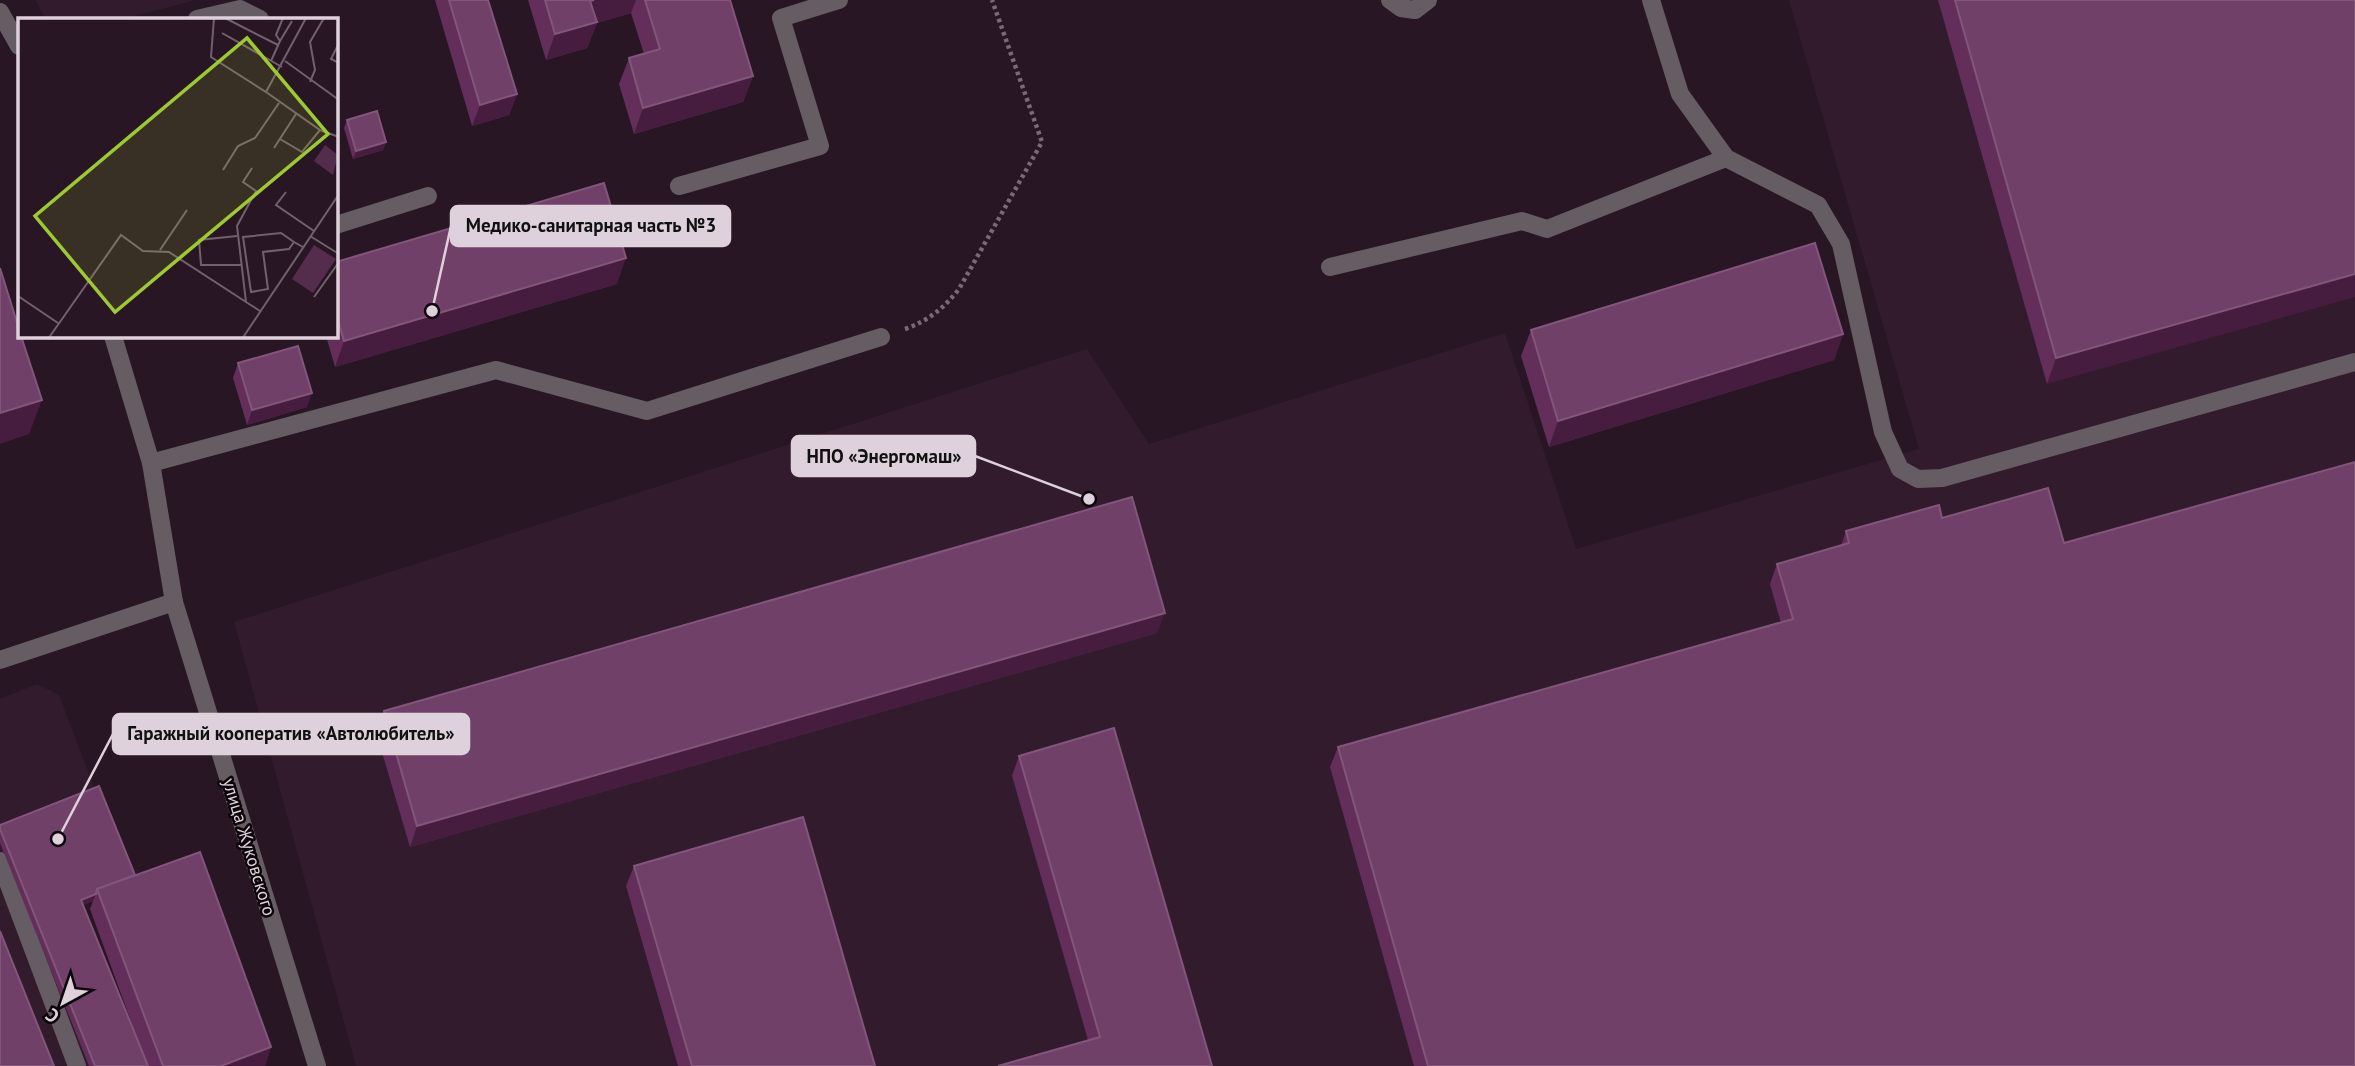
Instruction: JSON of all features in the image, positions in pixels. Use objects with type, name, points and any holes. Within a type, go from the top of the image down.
[{"type":"street","points":[[679,186],[820,146],[781,18],[839,0]]},
{"type":"street","points":[[1390,0],[1401,8],[1415,10],[1428,0]]},
{"type":"street","points":[[1651,0],[1680,94],[1726,158],[1818,205],[1841,244],[1883,432],[1900,469],[1918,479],[1942,478],[2355,362]]},
{"type":"street","points":[[201,18],[240,9],[258,18]]},
{"type":"street","points":[[0,12],[18,44]]},
{"type":"street","points":[[1330,267],[1522,221],[1547,229],[1726,158]]},
{"type":"street","points":[[338,224],[428,195]]},
{"type":"street","points":[[151,463],[496,370],[647,411],[881,337]]},
{"type":"street","name":"улица Жуковского","points":[[114,338],[151,463],[174,602],[317,1066]]},
{"type":"street","points":[[0,660],[174,602]]},
{"type":"street","points":[[0,861],[78,1066]]},
{"type":"path","points":[[881,337],[930,318],[953,297],[1042,142],[992,0]]},
{"type":"shaded area","points":[[36,0],[196,0],[127,18],[45,18]]},
{"type":"shaded area","points":[[1789,0],[2355,0],[2355,1066],[356,1066],[234,622],[1087,349],[1149,444],[1505,333],[1576,549],[1919,449]]},
{"type":"shaded area","points":[[37,684],[59,695],[96,793],[79,907],[142,1066],[0,1066],[0,699]]},
{"type":"building","points":[[449,0],[488,0],[517,94],[480,105]]},
{"type":"building","points":[[545,0],[594,0],[590,1],[597,22],[555,34]]},
{"type":"building","points":[[645,0],[730,0],[753,76],[643,108],[629,58],[660,49]]},
{"type":"building","points":[[1955,0],[2355,0],[2355,274],[2056,358]]},
{"type":"building","points":[[377,111],[386,142],[356,151],[347,120]]},
{"type":"building","points":[[604,183],[626,258],[344,341],[338,320],[338,261]]},
{"type":"building","points":[[1815,243],[1843,334],[1558,421],[1531,330]]},
{"type":"building","points":[[0,268],[18,326],[18,338],[22,338],[42,400],[0,413]]},
{"type":"building","points":[[298,346],[312,393],[252,410],[238,363]]},
{"type":"building","points":[[2355,462],[2355,1066],[1428,1066],[1338,747],[1793,619],[1777,564],[1849,543],[1846,531],[1939,505],[1942,518],[2048,488],[2064,543]]},
{"type":"building","points":[[1132,497],[1165,613],[417,826],[384,711]]},
{"type":"building","points":[[1114,728],[1212,1066],[998,1066],[1100,1037],[1019,756]]},
{"type":"building","points":[[99,786],[135,875],[97,889],[96,894],[81,900],[148,1066],[95,1066],[0,829],[0,825]]},
{"type":"building","points":[[803,817],[875,1066],[692,1066],[634,866]]},
{"type":"building","points":[[200,852],[271,1047],[221,1066],[163,1066],[97,889]]},
{"type":"building","points":[[0,931],[54,1066],[0,1066]]},
{"type":"place","name":"Медико-санитарная часть №3","points":[[432,311]]},
{"type":"place","name":"НПО «Энергомаш»","points":[[1089,499]]},
{"type":"place","name":"Гаражный кооператив «Автолюбитель»","points":[[58,839]]}]
